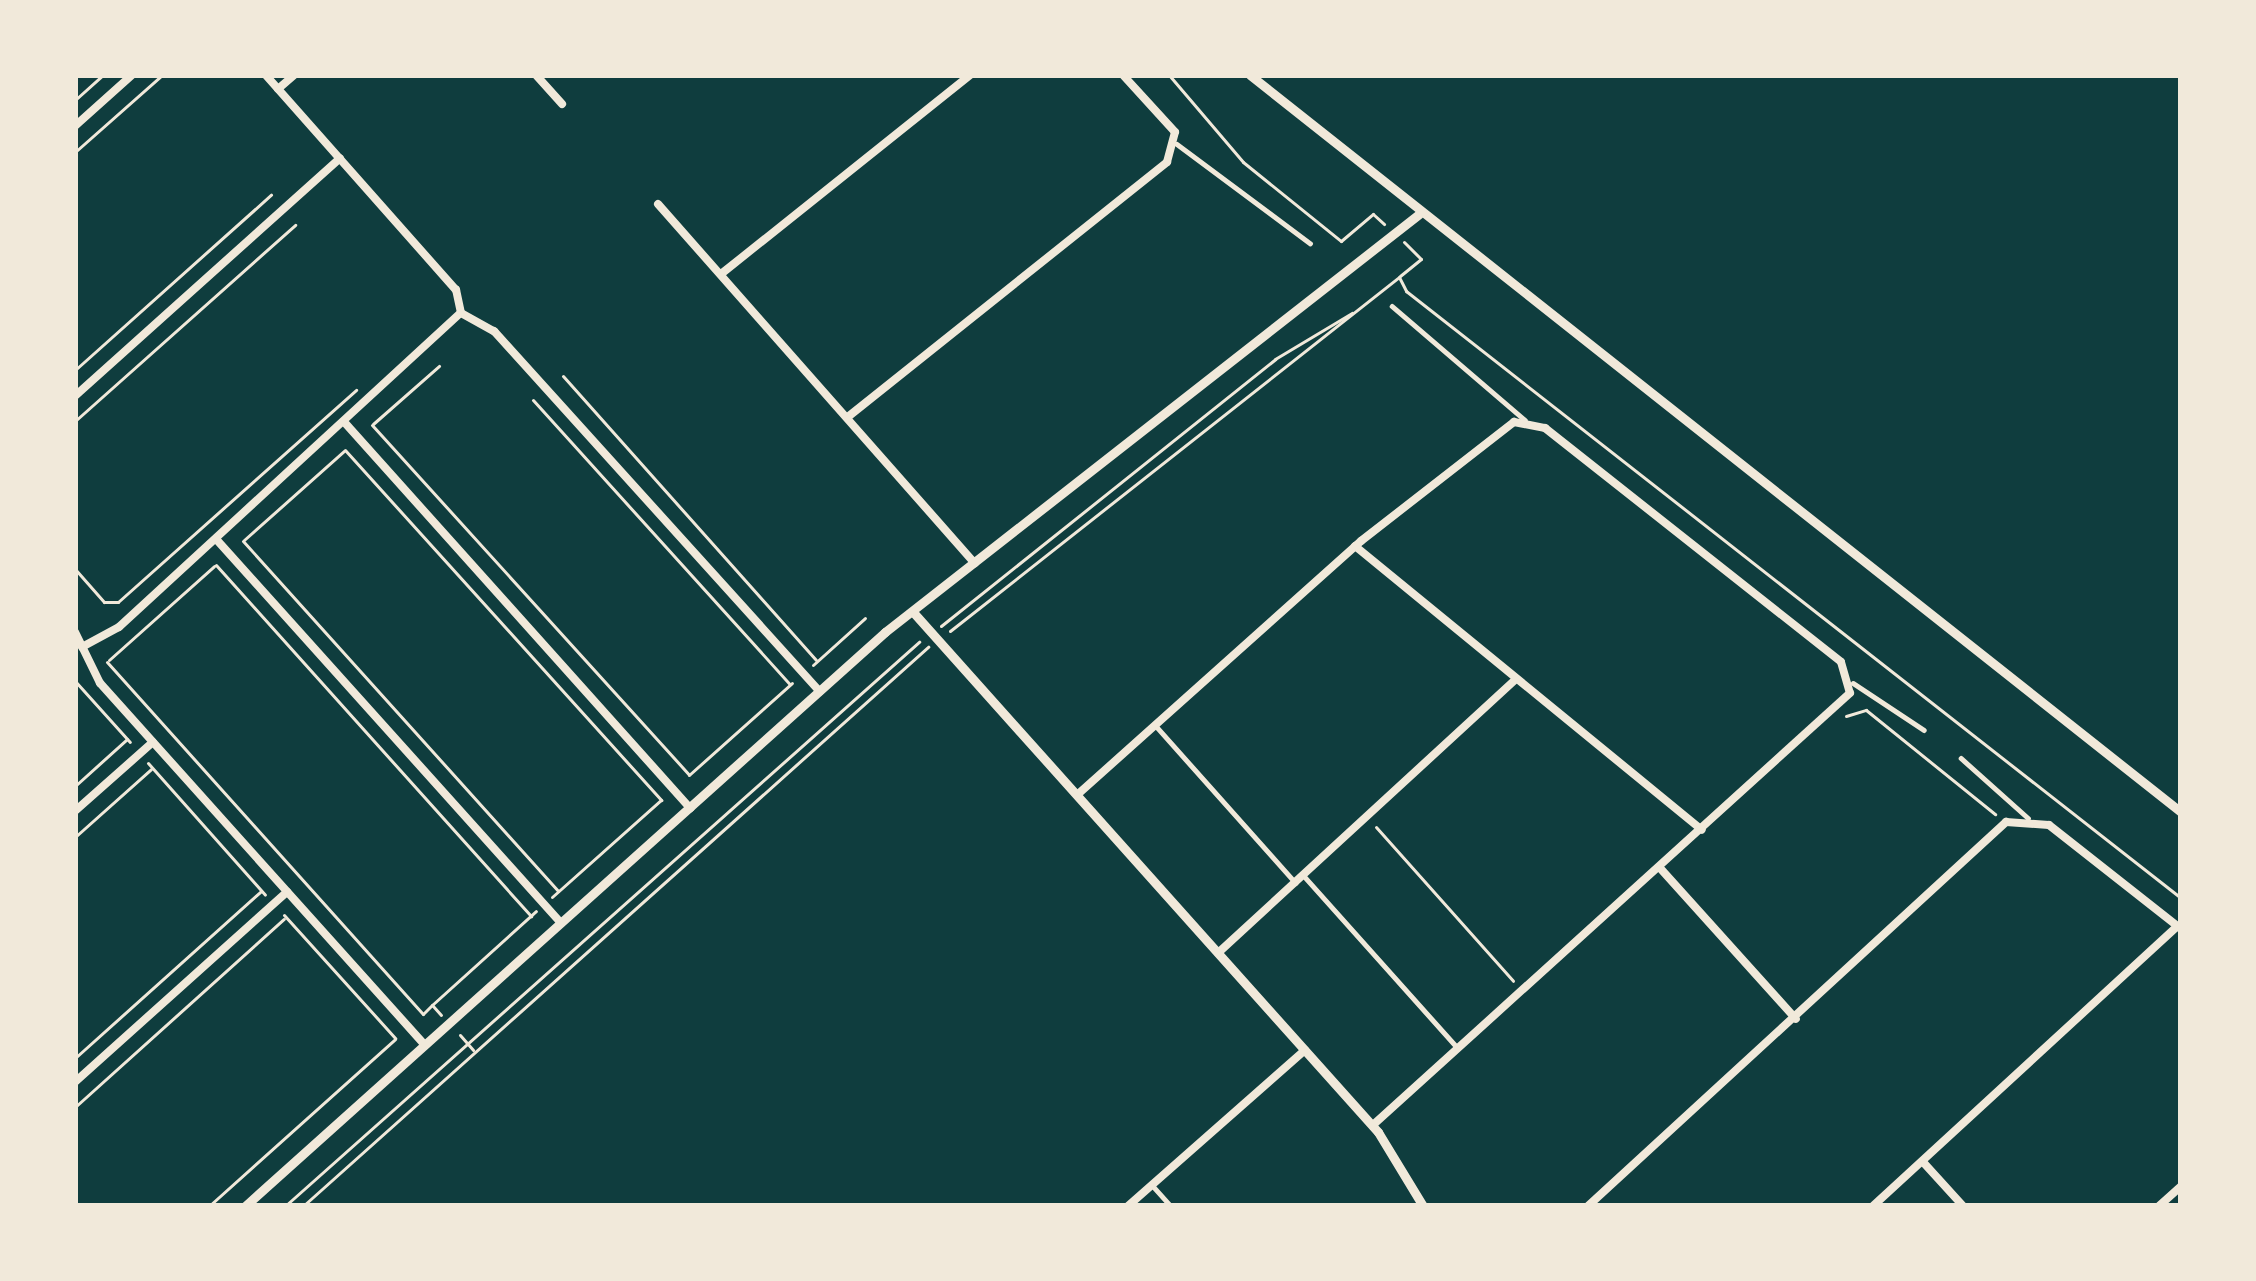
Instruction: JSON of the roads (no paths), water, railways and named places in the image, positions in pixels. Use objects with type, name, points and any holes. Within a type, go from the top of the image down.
[{"type":"street","points":[[75,126],[132,75]]},
{"type":"street","points":[[266,75],[456,290],[461,313],[494,332],[820,692]]},
{"type":"street","points":[[278,89],[294,75]]},
{"type":"street","points":[[536,75],[562,104]]},
{"type":"street","points":[[721,274],[970,75]]},
{"type":"street","points":[[849,416],[1167,162],[1177,144],[1168,123],[1123,75]]},
{"type":"street","points":[[1250,75],[1419,214],[2181,812]]},
{"type":"street","points":[[75,396],[340,158]]},
{"type":"street","points":[[658,204],[975,563]]},
{"type":"street","points":[[245,1206],[913,612],[1419,214]]},
{"type":"street","points":[[82,647],[118,627],[346,424],[461,313]]},
{"type":"street","points":[[1077,795],[1355,546],[1504,428],[1525,420],[1841,662],[1852,683],[1834,704],[1702,830],[1372,1125]]},
{"type":"street","points":[[346,424],[690,808]]},
{"type":"street","points":[[216,539],[561,923]]},
{"type":"street","points":[[1355,546],[1702,830]]},
{"type":"street","points":[[913,612],[1372,1125],[1423,1206]]},
{"type":"street","points":[[75,632],[94,674],[424,1046]]},
{"type":"street","points":[[1219,953],[1516,679]]},
{"type":"street","points":[[75,812],[153,742]]},
{"type":"street","points":[[1588,1206],[2006,822],[2028,818],[2049,825],[2179,927],[1874,1206]]},
{"type":"street","points":[[1660,868],[1796,1019]]},
{"type":"street","points":[[75,1082],[287,892]]},
{"type":"street","points":[[1128,1206],[1305,1050]]},
{"type":"street","points":[[1923,1162],[1963,1206]]},
{"type":"street","points":[[2159,1206],[2181,1186]]},
{"type":"lane","points":[[1177,144],[1310,243]]},
{"type":"lane","points":[[1392,306],[1525,420]]},
{"type":"lane","points":[[1852,683],[1924,730]]},
{"type":"lane","points":[[1155,725],[1458,1048]]},
{"type":"lane","points":[[1961,758],[2028,818]]},
{"type":"lane","points":[[1152,1185],[1171,1206]]}]
